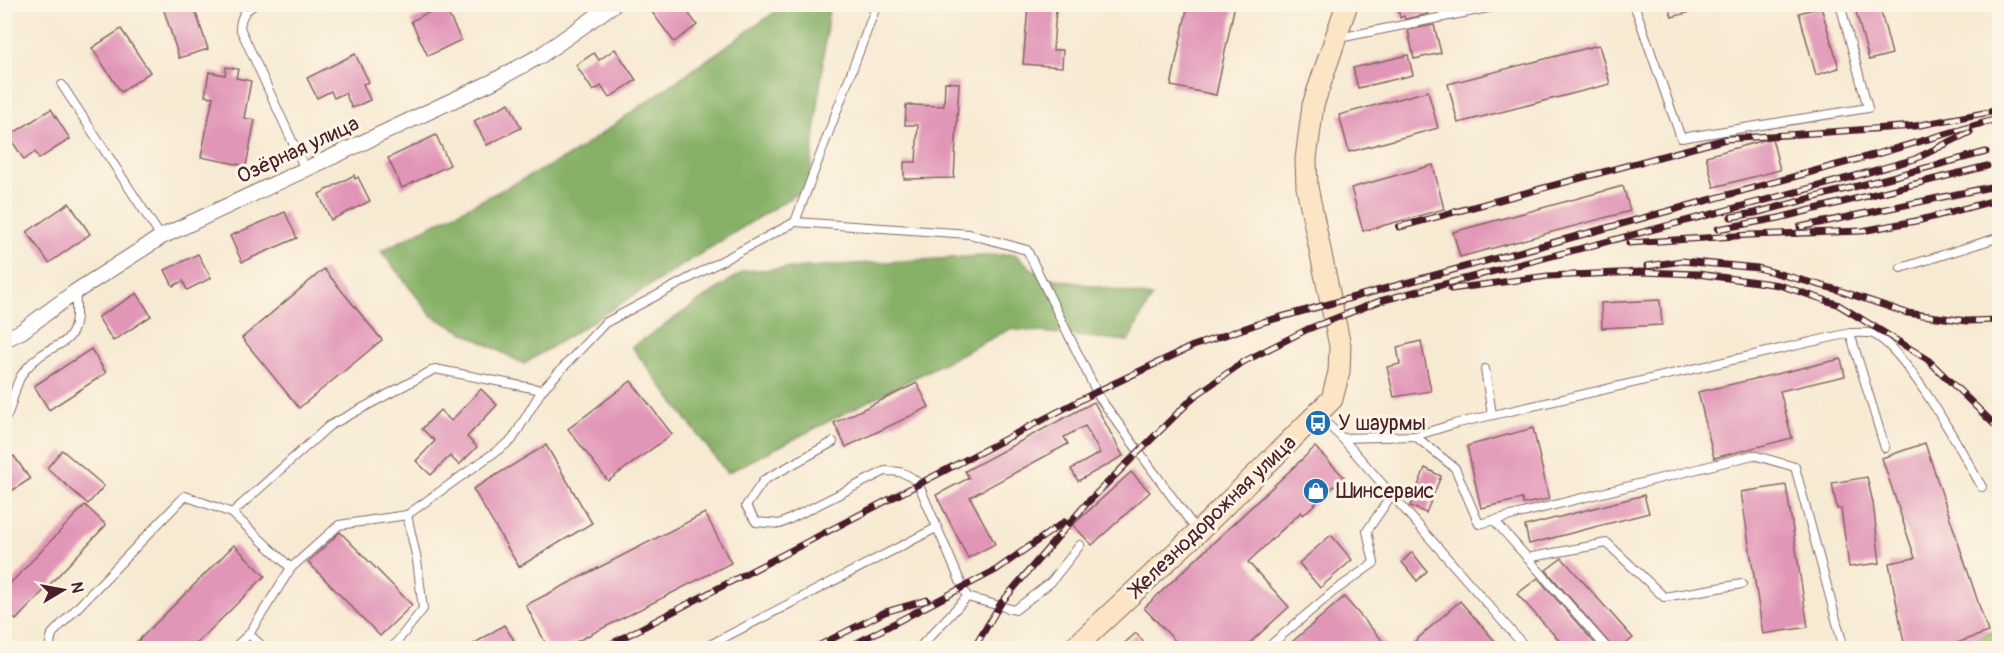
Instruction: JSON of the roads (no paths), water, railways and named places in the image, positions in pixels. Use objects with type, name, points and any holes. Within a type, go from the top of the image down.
[{"type":"street","name":"Озёрная улица","points":[[4,340],[22,331],[75,292],[161,237],[492,82],[540,56],[614,4]]},
{"type":"street","name":"Железнодорожная улица","points":[[1074,648],[1198,532],[1332,399],[1339,372],[1340,346],[1333,303],[1307,187],[1306,159],[1313,105],[1347,4]]},
{"type":"lane","points":[[256,4],[248,8],[241,17],[240,28],[306,171]]},
{"type":"lane","points":[[795,222],[877,4]]},
{"type":"lane","points":[[1335,39],[1508,4]]},
{"type":"lane","points":[[1634,4],[1682,138],[1868,108],[1840,4]]},
{"type":"lane","points":[[62,85],[161,237]]},
{"type":"lane","points":[[234,648],[249,634],[291,568],[339,525],[407,514],[512,440],[542,390],[604,323],[795,222],[969,234],[1027,250],[1099,397],[1198,532]]},
{"type":"lane","points":[[1901,268],[2000,237]]},
{"type":"lane","points":[[4,422],[12,410],[23,371],[66,340],[75,330],[78,315],[75,292]]},
{"type":"lane","points":[[1342,438],[1415,436],[1850,333],[1873,334],[1897,355],[1922,388],[1982,487]]},
{"type":"lane","points":[[1850,333],[1885,448]]},
{"type":"lane","points":[[232,513],[329,426],[435,369],[542,390]]},
{"type":"lane","points":[[1485,369],[1492,416]]},
{"type":"lane","points":[[1318,415],[1342,438],[1526,648]]},
{"type":"lane","points":[[1415,436],[1455,468],[1479,524],[1753,455],[1796,467],[1841,638]]},
{"type":"lane","points":[[833,442],[764,480],[746,506],[756,522],[780,524],[885,471],[903,471],[918,483],[967,597]]},
{"type":"lane","points":[[49,648],[52,634],[185,496],[232,513],[291,568]]},
{"type":"lane","points":[[1267,648],[1333,592],[1374,563],[1367,531],[1391,496]]},
{"type":"lane","points":[[392,648],[423,609],[417,560],[407,514]]},
{"type":"lane","points":[[1494,520],[1607,648]]},
{"type":"lane","points":[[704,648],[936,528]]},
{"type":"lane","points":[[1527,558],[1607,543],[1664,597],[1742,584]]},
{"type":"lane","points":[[967,597],[1015,610],[1051,582],[1080,545]]},
{"type":"lane","points":[[919,648],[967,597]]},
{"type":"lane","points":[[249,634],[264,648]]},
{"type":"railway","points":[[1399,227],[1726,139],[1915,126],[2000,110]]},
{"type":"railway","points":[[603,648],[1096,392],[1193,346],[1263,322],[1877,154],[2000,118]]},
{"type":"railway","points":[[974,648],[1001,603],[1087,503],[1195,396],[1243,362],[1308,329],[1380,301],[1915,159],[1970,132]]},
{"type":"railway","points":[[1731,217],[1755,213],[1986,152]]},
{"type":"railway","points":[[1718,229],[1779,218],[1987,166]]},
{"type":"railway","points":[[1800,227],[2000,185]]},
{"type":"railway","points":[[1629,243],[1862,231],[1921,220],[2000,199]]},
{"type":"railway","points":[[1647,266],[1682,261],[1758,268],[1838,290],[1907,313],[1967,321],[2000,320]]},
{"type":"railway","points":[[1451,289],[1548,276],[1641,272],[1698,274],[1779,285],[1837,304],[1927,359],[2000,430]]},
{"type":"railway","points":[[847,648],[996,570],[1064,522]]},
{"type":"railway","points":[[814,648],[885,612],[927,600]]},
{"type":"place","name":"У шаурмы","points":[[1318,423]]},
{"type":"place","name":"Шинсервис","points":[[1316,491]]}]
